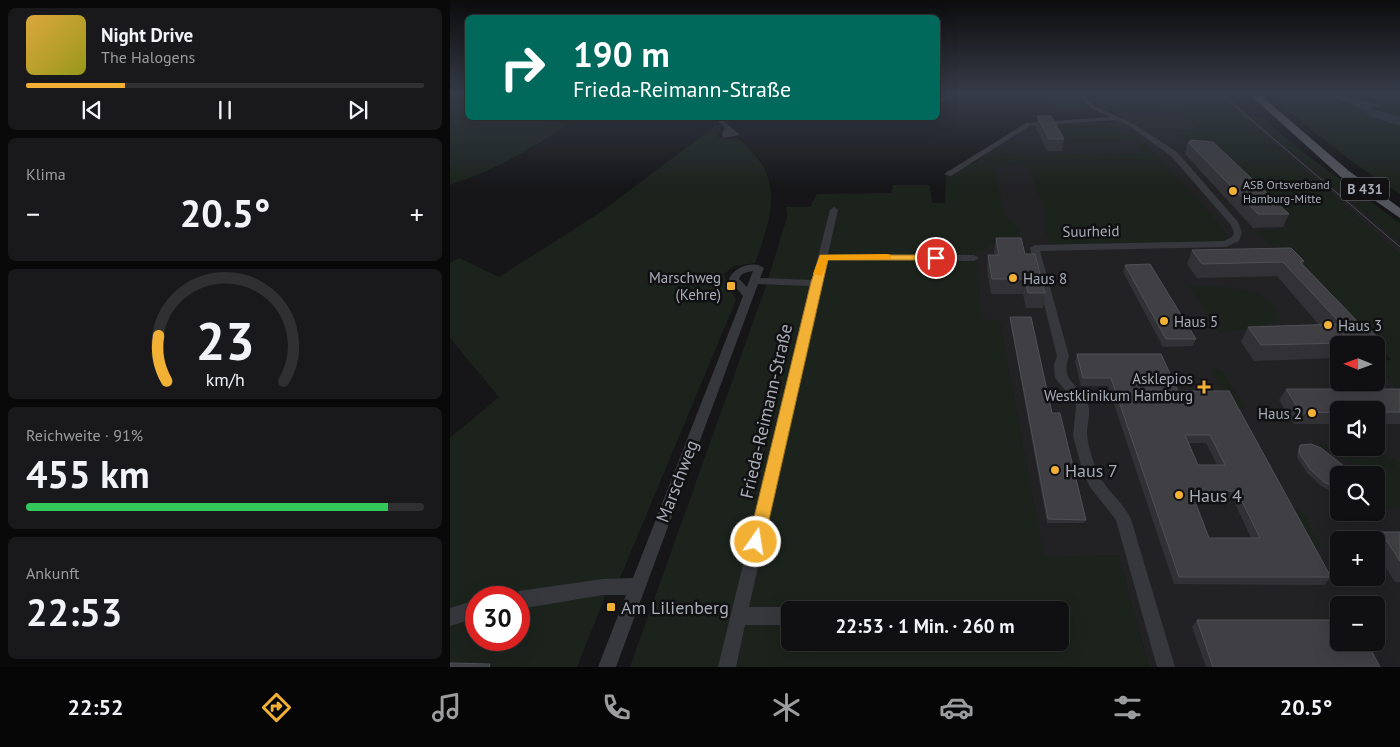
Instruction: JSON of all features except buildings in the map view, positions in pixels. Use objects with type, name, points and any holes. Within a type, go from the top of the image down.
[{"type":"main road","name":"B 431","points":[[1289,124],[1345,174],[1400,214]]},
{"type":"main road","name":"B 431","points":[[1333,162],[1358,174],[1400,203]]},
{"type":"street","points":[[724,124],[729,128]]},
{"type":"street","points":[[948,174],[1028,124]]},
{"type":"street","name":"Suurheid","points":[[1128,124],[1174,154],[1235,224],[1238,233],[1232,242],[1216,245],[1035,248],[1062,356],[1059,366],[1062,380],[1064,385],[1080,400],[1084,412],[1080,432],[1089,468],[1094,481],[1118,509],[1123,519],[1166,667]]},
{"type":"street","name":"Frieda-Reimann-Straße","points":[[727,667],[834,210]]},
{"type":"street","points":[[824,257],[974,258]]},
{"type":"street","name":"Marschweg","points":[[607,667],[636,586],[759,268],[744,269],[736,274],[734,279],[748,295]]},
{"type":"street","points":[[753,281],[816,282]]},
{"type":"street","points":[[530,598],[574,590],[636,586]]},
{"type":"street","points":[[450,617],[465,612]]},
{"type":"street","points":[[738,616],[781,616]]},
{"type":"shaded area","points":[[450,124],[567,124],[512,158],[482,173],[450,185]]},
{"type":"shaded area","points":[[718,124],[719,124],[721,130],[717,137],[730,140],[737,138],[753,152],[763,167],[769,181],[770,211],[767,228],[755,263],[734,266],[724,274],[736,300],[620,578],[607,592],[577,667],[450,667],[450,438],[499,397],[450,338],[450,263],[459,258],[499,277],[601,212]]},
{"type":"shaded area","name":"Asklepios Westklinikum Hamburg","points":[[1027,124],[1194,124],[1199,129],[1176,129],[1227,167],[1291,230],[1257,231],[1367,336],[1330,336],[1330,391],[1385,391],[1385,374],[1400,391],[1400,667],[1149,667],[1118,555],[1044,558],[999,320],[982,320],[967,168]]},
{"type":"shaded area","points":[[1057,124],[1109,124],[1125,135],[1133,135],[1159,156],[1220,225],[1231,242],[1050,245],[1044,226],[1046,214],[1029,168],[1010,165],[994,169],[1005,216],[1017,226],[1023,245],[987,245],[987,251],[976,251],[982,319],[999,320],[1044,557],[1118,555],[1149,667],[630,667],[766,286],[787,217],[786,207],[810,207],[817,194],[891,193],[893,185],[930,185],[932,203],[945,203],[946,171],[977,162],[992,152],[1022,155],[1143,153],[1134,141],[1067,142]]},
{"type":"shaded area","points":[[1193,124],[1251,124],[1400,255],[1400,391],[1385,374],[1385,360],[1391,360],[1385,354],[1385,336],[1368,336],[1298,262],[1286,263],[1256,231],[1290,229],[1227,167],[1195,150],[1176,129],[1198,129]]},
{"type":"shaded area","points":[[1251,124],[1260,124],[1400,242],[1400,255]]},
{"type":"shaded area","points":[[1259,124],[1270,124],[1301,151],[1400,223],[1400,242]]},
{"type":"shaded area","points":[[1305,124],[1394,124],[1400,126],[1400,194],[1351,161]]},
{"type":"shaded area","points":[[1189,286],[1228,288],[1255,293],[1266,299],[1275,308],[1279,320],[1271,325],[1220,333]]},
{"type":"shaded area","points":[[1214,368],[1223,372],[1245,408],[1232,409],[1211,372]]},
{"type":"shaded area","points":[[1320,443],[1330,445],[1330,452],[1322,448]]},
{"type":"shaded area","points":[[1338,456],[1385,456],[1391,457],[1400,463],[1400,507],[1385,510],[1385,466],[1358,466]]},
{"type":"shaded area","points":[[1277,492],[1284,492],[1293,506],[1305,515],[1321,547],[1308,547]]},
{"type":"tram line","points":[[1256,124],[1400,247]]},
{"type":"slow traffic","points":[[818,274],[824,257],[887,257]]},
{"type":"place","name":"ASB Ortsverband Hamburg-Mitte","points":[[1233,191]]},
{"type":"place","name":"Haus 8","points":[[1013,278]]},
{"type":"place","name":"Marschweg (Kehre)","points":[[731,286]]},
{"type":"place","name":"Haus 5","points":[[1164,321]]},
{"type":"place","name":"Haus 3","points":[[1328,325]]},
{"type":"place","name":"Asklepios Westklinikum Hamburg","points":[[1204,387]]},
{"type":"place","name":"Haus 2","points":[[1312,413]]},
{"type":"place","name":"Haus 7","points":[[1055,470]]},
{"type":"place","name":"Haus 4","points":[[1179,495]]},
{"type":"place","name":"Am Lilienberg","points":[[611,607]]},
{"type":"route","points":[[756,542],[816,282],[824,257],[936,258]]}]
